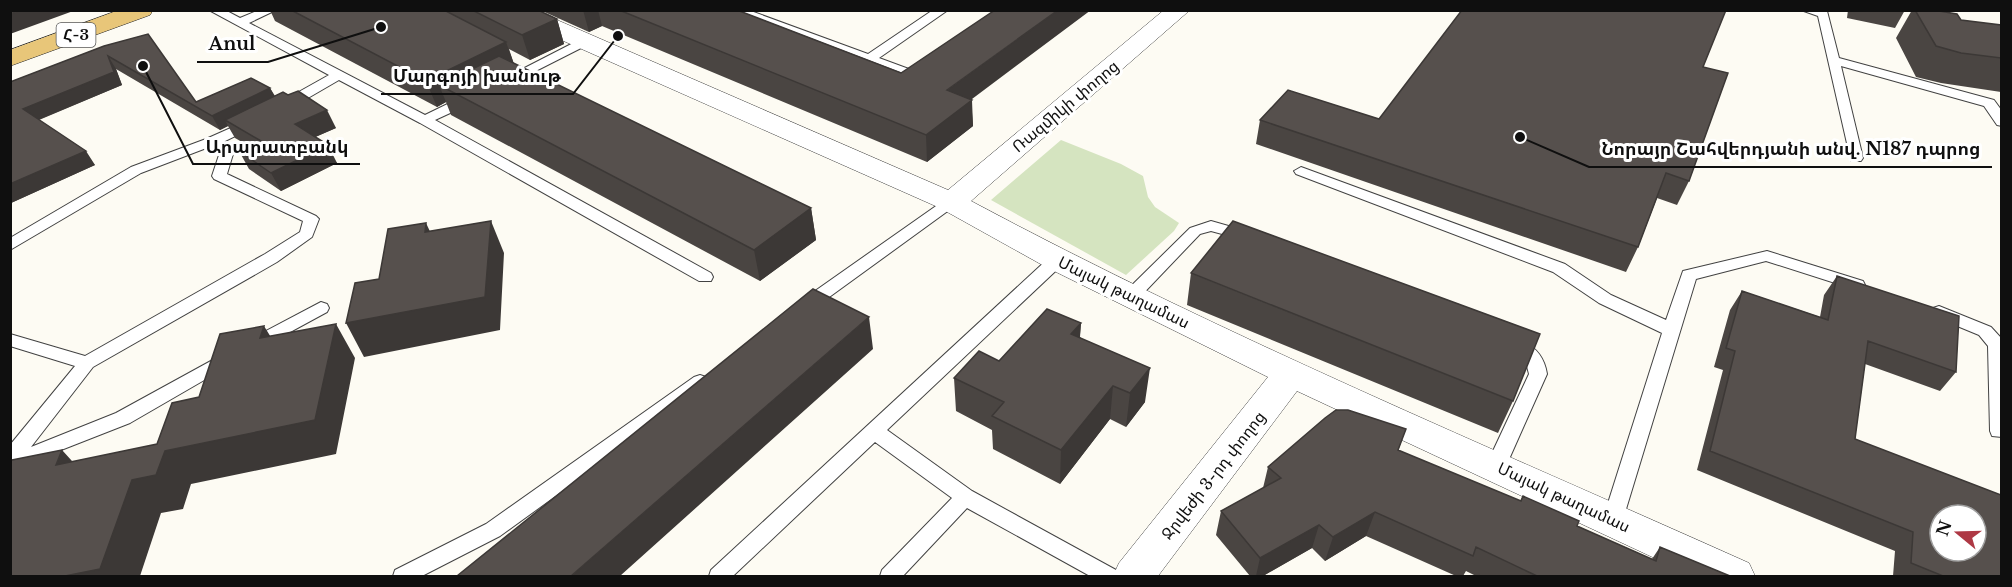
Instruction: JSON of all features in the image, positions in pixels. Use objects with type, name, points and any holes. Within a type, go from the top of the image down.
[{"type":"main road","name":"Հ-3","points":[[10,47],[112,10]]},
{"type":"main road","name":"Հ-3","points":[[10,59],[142,10]]},
{"type":"street","name":"Մայակ թաղամաս","points":[[513,10],[951,202],[1057,260],[1291,373],[1734,576]]},
{"type":"street","name":"Ռազմիկի փողոց","points":[[951,202],[1179,10]]},
{"type":"street","name":"Ջրվեժի 3-րդ փողոց","points":[[1134,576],[1291,373]]},
{"type":"lane","points":[[215,10],[425,120],[705,277]]},
{"type":"lane","points":[[239,23],[270,10]]},
{"type":"lane","points":[[736,10],[919,77],[938,64]]},
{"type":"lane","points":[[869,59],[942,10]]},
{"type":"lane","points":[[1807,10],[1824,14],[1856,158]]},
{"type":"lane","points":[[500,84],[527,65],[583,42]]},
{"type":"lane","points":[[1833,60],[1989,103],[2001,122]]},
{"type":"lane","points":[[10,245],[136,170],[211,142],[269,114],[339,75]]},
{"type":"lane","points":[[425,120],[478,94]]},
{"type":"lane","points":[[10,461],[87,363],[272,258],[308,234],[312,219],[219,176],[226,154],[211,142]]},
{"type":"lane","points":[[1301,171],[1559,268],[1605,299],[1672,330]]},
{"type":"lane","points":[[786,321],[951,202]]},
{"type":"lane","points":[[1131,296],[1195,231],[1210,226],[1265,242]]},
{"type":"lane","points":[[1613,519],[1689,275],[1767,256],[1877,292]]},
{"type":"lane","points":[[719,576],[1057,260]]},
{"type":"lane","points":[[1922,306],[1986,331],[1997,345],[2000,431]]},
{"type":"lane","points":[[10,461],[123,418],[321,308]]},
{"type":"lane","points":[[1496,466],[1538,374],[1536,360],[1532,353],[1501,339]]},
{"type":"lane","points":[[10,340],[87,363]]},
{"type":"lane","points":[[403,576],[493,530],[717,369]]},
{"type":"lane","points":[[874,431],[965,497],[1108,576]]},
{"type":"lane","points":[[890,576],[965,497]]},
{"type":"green space","points":[[1061,140],[1121,164],[1143,176],[1148,197],[1155,207],[1179,223],[1174,231],[1126,275],[991,200]]},
{"type":"building","points":[[291,10],[444,10],[506,42],[426,81]]},
{"type":"building","points":[[472,10],[538,10],[557,19],[522,35]]},
{"type":"building","points":[[619,10],[737,10],[901,73],[995,10],[1058,10],[947,90],[972,100],[926,135]]},
{"type":"building","points":[[1462,10],[1726,10],[1703,67],[1728,73],[1689,181],[1666,173],[1638,247],[1260,120],[1288,90],[1379,119]]},
{"type":"building","points":[[1915,10],[1957,14],[1961,20],[2001,25],[2001,58],[1961,53],[1936,46]]},
{"type":"building","points":[[148,34],[196,102],[251,78],[270,88],[212,116],[108,56],[114,72],[23,109],[86,151],[10,184],[10,82],[104,46]]},
{"type":"building","points":[[499,56],[811,208],[754,250],[439,85]]},
{"type":"building","points":[[298,91],[327,110],[295,124],[328,145],[271,173],[239,151],[261,141],[225,120],[283,92],[288,95]]},
{"type":"building","points":[[491,221],[485,297],[346,323],[355,283],[379,279],[388,229],[426,223],[425,232]]},
{"type":"building","points":[[1233,221],[1540,334],[1513,401],[1191,273]]},
{"type":"building","points":[[1837,276],[1959,316],[1956,372],[1868,341],[1855,439],[2001,495],[2001,576],[1943,576],[1911,563],[1913,532],[1710,451],[1735,351],[1726,348],[1742,291],[1828,320]]},
{"type":"building","points":[[813,289],[869,317],[571,576],[457,576]]},
{"type":"building","points":[[1047,309],[1081,323],[1071,334],[1150,368],[1130,393],[1113,386],[1061,450],[992,416],[1004,402],[954,378],[979,351],[999,361]]},
{"type":"building","points":[[336,324],[315,420],[165,451],[156,475],[132,480],[100,569],[65,576],[10,576],[10,462],[12,460],[62,450],[56,465],[157,444],[172,403],[199,397],[220,334],[264,326],[260,338]]},
{"type":"building","points":[[1336,410],[1348,410],[1406,429],[1398,450],[1521,501],[1523,496],[1579,521],[1577,526],[1656,561],[1660,547],[1730,576],[1537,576],[1476,547],[1473,556],[1375,512],[1333,537],[1319,525],[1260,558],[1221,511],[1281,478],[1268,467]]},
{"type":"place","name":"Anul","points":[[381,27]]},
{"type":"place","name":"Մարգոյի խանութ","points":[[618,36]]},
{"type":"place","name":"Արարատբանկ","points":[[143,66]]},
{"type":"place","name":"Նորայր Շահվերդյանի անվ. N187 դպրոց","points":[[1520,137]]}]
